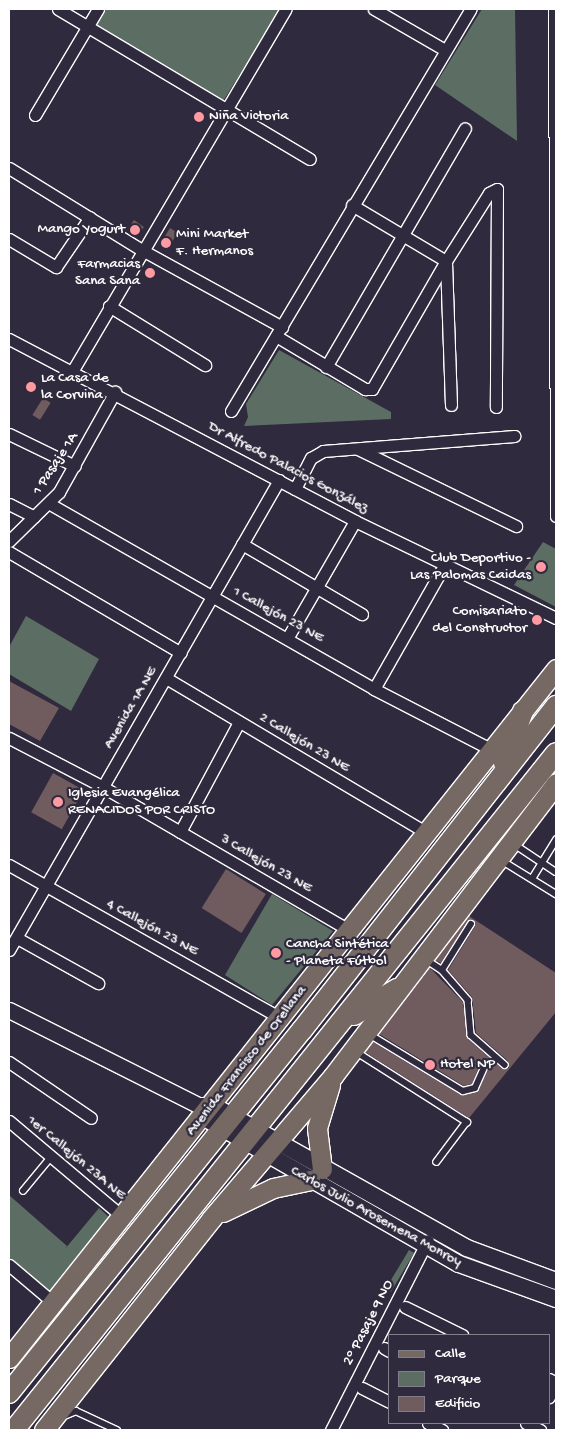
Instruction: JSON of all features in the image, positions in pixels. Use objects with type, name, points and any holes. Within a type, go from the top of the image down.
[{"type":"highway","name":"Avenida Francisco de Orellana","points":[[9,1393],[227,1123],[556,706]]},
{"type":"highway","points":[[494,786],[523,711]]},
{"type":"highway","points":[[14,1430],[556,753]]},
{"type":"highway","points":[[336,1028],[396,989]]},
{"type":"main road","name":"Avenida Francisco de Orellana","points":[[9,1358],[55,1304],[204,1109],[281,1018],[556,669]]},
{"type":"main road","points":[[47,1426],[211,1219],[333,1076],[396,989],[553,790]]},
{"type":"main road","points":[[211,1219],[258,1194],[316,1175],[316,1128],[333,1076]]},
{"type":"main road","name":"Carlos Julio Arosemena Monroy","points":[[204,1109],[316,1175],[430,1237],[556,1281]]},
{"type":"main road","name":"Carlos Julio Arosemena Monroy","points":[[430,1237],[460,1264],[556,1299]]},
{"type":"street","points":[[58,9],[310,159]]},
{"type":"street","points":[[35,115],[98,9]]},
{"type":"street","points":[[73,370],[142,250],[286,9]]},
{"type":"street","points":[[374,9],[445,50]]},
{"type":"street","points":[[231,411],[352,205],[471,9]]},
{"type":"street","points":[[554,9],[556,516]]},
{"type":"street","points":[[326,367],[464,128]]},
{"type":"street","points":[[9,168],[279,332],[326,367],[365,389],[372,389],[446,260],[489,192],[497,189],[496,407]]},
{"type":"street","points":[[352,205],[446,260]]},
{"type":"street","points":[[9,239],[56,267],[90,217]]},
{"type":"street","points":[[446,260],[451,405]]},
{"type":"street","points":[[109,306],[205,365]]},
{"type":"street","name":"Dr Alfredo Palacios González","points":[[9,338],[115,392],[355,521],[556,618]]},
{"type":"street","name":"1 Pasaje 1A","points":[[9,541],[50,504],[75,466],[115,392]]},
{"type":"street","points":[[9,434],[75,466]]},
{"type":"street","points":[[295,489],[314,454],[514,436]]},
{"type":"street","points":[[358,449],[516,526]]},
{"type":"street","name":"Avenida 1A NE","points":[[9,950],[214,597],[279,480]]},
{"type":"street","points":[[9,504],[34,518]]},
{"type":"street","name":"1 Callejón 23 NE","points":[[50,504],[288,637],[374,689],[492,750]]},
{"type":"street","points":[[288,637],[355,521]]},
{"type":"street","points":[[242,544],[315,590],[362,614]]},
{"type":"street","points":[[9,552],[181,653]]},
{"type":"street","points":[[374,689],[445,564]]},
{"type":"street","name":"2 Callejón 23 NE","points":[[166,678],[427,833]]},
{"type":"street","points":[[180,832],[239,722]]},
{"type":"street","name":"3 Callejón 23 NE","points":[[9,738],[103,787],[350,930]]},
{"type":"street","name":"4 Callejón 23 NE","points":[[9,865],[281,1018]]},
{"type":"street","points":[[17,938],[98,984]]},
{"type":"street","points":[[9,1011],[204,1109]]},
{"type":"street","points":[[9,1062],[91,1118]]},
{"type":"street","name":"1er Callejón 23A NE","points":[[9,1121],[123,1217]]},
{"type":"street","name":"2° Pasaje 9 NO","points":[[331,1430],[430,1237]]},
{"type":"street","points":[[9,1265],[55,1304]]},
{"type":"street","points":[[405,1306],[460,1334]]},
{"type":"street","points":[[550,1396],[556,1383]]},
{"type":"street","points":[[362,1388],[388,1401]]},
{"type":"street","points":[[430,1424],[442,1430]]},
{"type":"lane","points":[[532,879],[556,840]]},
{"type":"lane","points":[[511,842],[556,872]]},
{"type":"lane","points":[[498,858],[556,894]]},
{"type":"lane","points":[[442,970],[471,924]]},
{"type":"lane","points":[[421,957],[442,970],[468,1000],[471,1035],[504,1065]]},
{"type":"lane","points":[[365,1031],[462,1091],[475,1088],[483,1070]]},
{"type":"lane","points":[[352,1050],[467,1122],[437,1162]]},
{"type":"lane","points":[[23,1190],[51,1157]]},
{"type":"lane","points":[[47,1426],[76,1411],[117,1430]]},
{"type":"green space","points":[[105,9],[281,9],[220,106],[93,27]]},
{"type":"green space","points":[[482,9],[515,9],[517,141],[435,85]]},
{"type":"green space","points":[[279,350],[391,412],[391,419],[244,426],[248,417],[246,404]]},
{"type":"green space","name":"Club Deportivo - Las Palomas Caidas","points":[[543,542],[556,549],[556,607],[514,585]]},
{"type":"green space","points":[[26,616],[99,659],[71,711],[9,674],[9,647]]},
{"type":"green space","name":"Cancha Sintética - Planeta Fútbol","points":[[272,894],[333,931],[272,1005],[225,975]]},
{"type":"green space","points":[[9,1195],[67,1246],[65,1249],[99,1208],[111,1219],[51,1293],[9,1258]]},
{"type":"green space","points":[[409,1250],[414,1253],[391,1292],[386,1289]]},
{"type":"building","points":[[134,220],[144,227],[138,235],[128,228]]},
{"type":"building","points":[[170,228],[178,233],[167,250],[159,245]]},
{"type":"building","points":[[43,398],[51,403],[40,420],[32,415]]},
{"type":"building","points":[[9,681],[59,708],[40,741],[9,724]]},
{"type":"building","name":"Iglesia Evangélica RENACIDOS POR CRISTO","points":[[53,773],[84,790],[62,829],[31,812]]},
{"type":"building","points":[[226,869],[266,894],[241,933],[202,908]]},
{"type":"building","points":[[469,916],[556,973],[556,1012],[469,1118],[365,1052],[373,1042],[461,1095],[478,1091],[487,1071],[485,1066],[479,1068],[472,1084],[464,1086],[379,1034],[430,968],[463,1002],[468,1039],[502,1069],[509,1068],[508,1061],[476,1033],[472,997],[448,970],[475,926],[474,920],[467,922],[441,963],[435,960]]},
{"type":"place","name":"Niña Victoria","points":[[199,117]]},
{"type":"place","name":"Mango Yogurt","points":[[135,230]]},
{"type":"place","name":"Mini Market F. Hermanos","points":[[166,243]]},
{"type":"place","name":"Farmacias Sana Sana","points":[[150,273]]},
{"type":"place","name":"La Casa de la Corvina","points":[[31,387]]},
{"type":"place","name":"Club Deportivo - Las Palomas Caidas","points":[[541,567]]},
{"type":"place","name":"Comisariato del Constructor","points":[[537,620]]},
{"type":"place","name":"Iglesia Evangélica RENACIDOS POR CRISTO","points":[[58,802]]},
{"type":"place","name":"Cancha Sintética - Planeta Fútbol","points":[[276,953]]},
{"type":"place","name":"Hotel NP","points":[[430,1065]]}]
